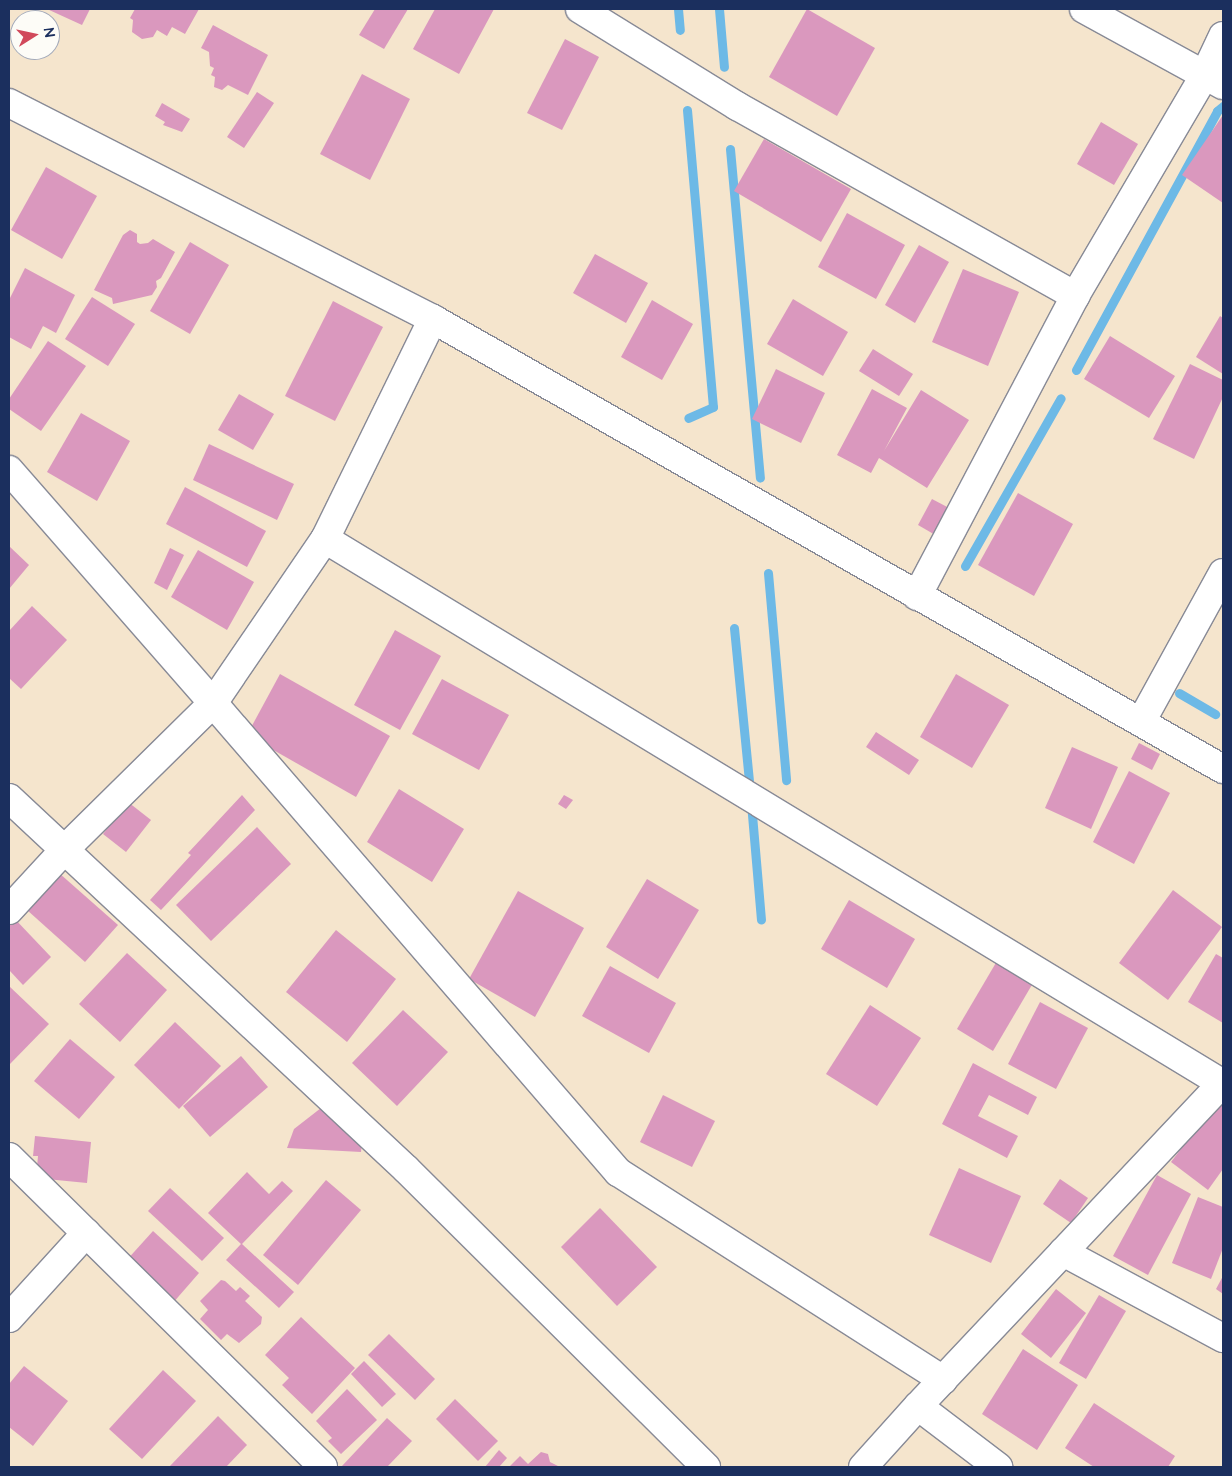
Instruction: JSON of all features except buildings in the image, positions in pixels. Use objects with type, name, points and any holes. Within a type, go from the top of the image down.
[{"type":"street","points":[[580,9],[737,106],[1075,296]]},
{"type":"street","points":[[1084,9],[1214,80]]},
{"type":"street","points":[[917,596],[1075,296],[1214,80],[1223,36]]},
{"type":"street","points":[[9,103],[433,319],[1223,769]]},
{"type":"street","points":[[9,910],[65,849],[213,703],[325,539],[433,319]]},
{"type":"street","points":[[9,470],[618,1172],[943,1380]]},
{"type":"street","points":[[325,539],[1223,1083],[918,1406],[863,1467]]},
{"type":"street","points":[[1141,722],[1223,573]]},
{"type":"street","points":[[9,798],[406,1169],[706,1467]]},
{"type":"street","points":[[9,1157],[323,1467]]},
{"type":"street","points":[[9,1318],[86,1234]]},
{"type":"street","points":[[1063,1252],[1223,1338]]},
{"type":"street","points":[[918,1406],[998,1467]]},
{"type":"waterway","points":[[678,9],[680,30]]},
{"type":"waterway","points":[[719,9],[724,67]]},
{"type":"waterway","points":[[1076,370],[1217,111],[1223,106]]},
{"type":"waterway","points":[[687,110],[713,407],[688,418]]},
{"type":"waterway","points":[[730,149],[760,478]]},
{"type":"waterway","points":[[965,566],[1061,398]]},
{"type":"waterway","points":[[768,573],[786,780]]},
{"type":"waterway","points":[[734,628],[750,790]]},
{"type":"waterway","points":[[1179,693],[1215,714]]},
{"type":"waterway","points":[[751,803],[761,920]]}]
